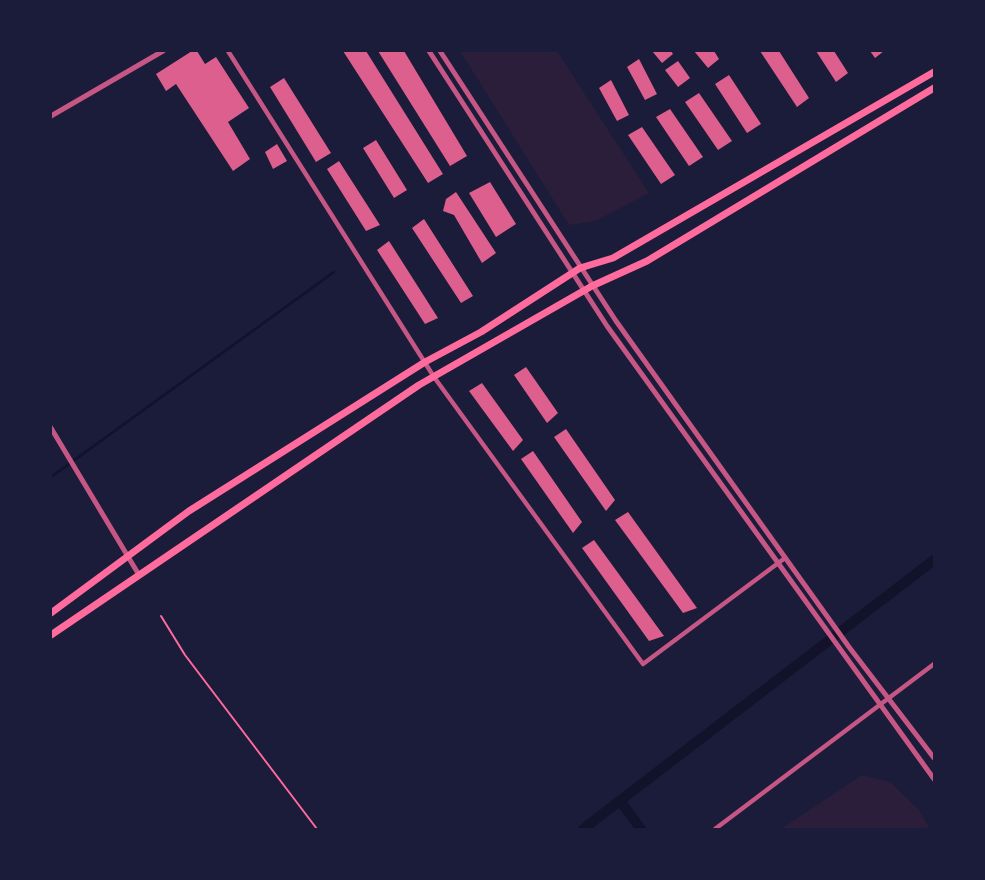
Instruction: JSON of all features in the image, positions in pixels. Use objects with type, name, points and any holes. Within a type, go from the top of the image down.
[{"type":"main road","points":[[51,613],[189,512],[425,362],[481,332],[580,268],[613,258],[934,72]]},
{"type":"main road","points":[[51,635],[434,377],[584,290],[647,261],[934,88]]},
{"type":"street","points":[[51,116],[163,51]]},
{"type":"street","points":[[228,51],[434,377],[643,664],[785,558]]},
{"type":"street","points":[[429,51],[572,273],[934,779]]},
{"type":"street","points":[[440,51],[592,286],[849,648],[934,758]]},
{"type":"street","points":[[51,428],[139,575]]},
{"type":"street","points":[[715,829],[934,664]]},
{"type":"path","points":[[161,616],[185,655],[317,829]]},
{"type":"shaded area","points":[[460,51],[557,51],[649,193],[596,221],[569,225]]},
{"type":"shaded area","points":[[862,775],[890,782],[919,810],[930,829],[781,829]]},
{"type":"building","points":[[192,51],[197,51],[205,64],[216,57],[249,108],[228,122],[250,159],[233,171],[176,84],[166,91],[156,74]]},
{"type":"building","points":[[343,51],[366,51],[443,174],[428,183]]},
{"type":"building","points":[[378,51],[404,51],[467,156],[450,166]]},
{"type":"building","points":[[652,51],[671,51],[673,54],[662,63]]},
{"type":"building","points":[[694,51],[714,51],[719,59],[708,68]]},
{"type":"building","points":[[760,51],[779,51],[809,98],[797,107]]},
{"type":"building","points":[[816,51],[834,51],[848,73],[836,82]]},
{"type":"building","points":[[870,51],[884,51],[875,58]]},
{"type":"building","points":[[639,59],[657,94],[645,100],[627,67]]},
{"type":"building","points":[[678,61],[690,78],[678,87],[665,70]]},
{"type":"building","points":[[729,75],[761,124],[747,133],[715,84]]},
{"type":"building","points":[[284,78],[331,153],[316,162],[270,87]]},
{"type":"building","points":[[611,80],[629,115],[617,121],[599,88]]},
{"type":"building","points":[[699,93],[732,141],[718,150],[685,102]]},
{"type":"building","points":[[670,109],[703,157],[689,166],[656,117]]},
{"type":"building","points":[[642,127],[675,175],[661,184],[628,135]]},
{"type":"building","points":[[376,140],[407,190],[394,198],[363,148]]},
{"type":"building","points":[[277,144],[287,161],[273,169],[265,152]]},
{"type":"building","points":[[339,161],[380,225],[366,231],[327,169]]},
{"type":"building","points":[[490,182],[516,224],[496,237],[469,193]]},
{"type":"building","points":[[456,192],[496,253],[482,263],[454,215],[443,211],[446,199]]},
{"type":"building","points":[[424,219],[473,296],[461,303],[412,228]]},
{"type":"building","points":[[389,241],[438,318],[425,324],[377,250]]},
{"type":"building","points":[[526,367],[558,413],[547,423],[514,375]]},
{"type":"building","points":[[482,383],[523,440],[513,451],[469,391]]},
{"type":"building","points":[[566,429],[615,500],[606,511],[554,437]]},
{"type":"building","points":[[533,451],[582,522],[573,533],[521,459]]},
{"type":"building","points":[[628,512],[697,608],[683,613],[615,520]]},
{"type":"building","points":[[594,540],[664,636],[649,641],[582,548]]},
{"type":"waterway","points":[[51,477],[334,272]]},
{"type":"waterway","points":[[583,829],[934,560]]},
{"type":"waterway","points":[[620,801],[641,829]]}]
